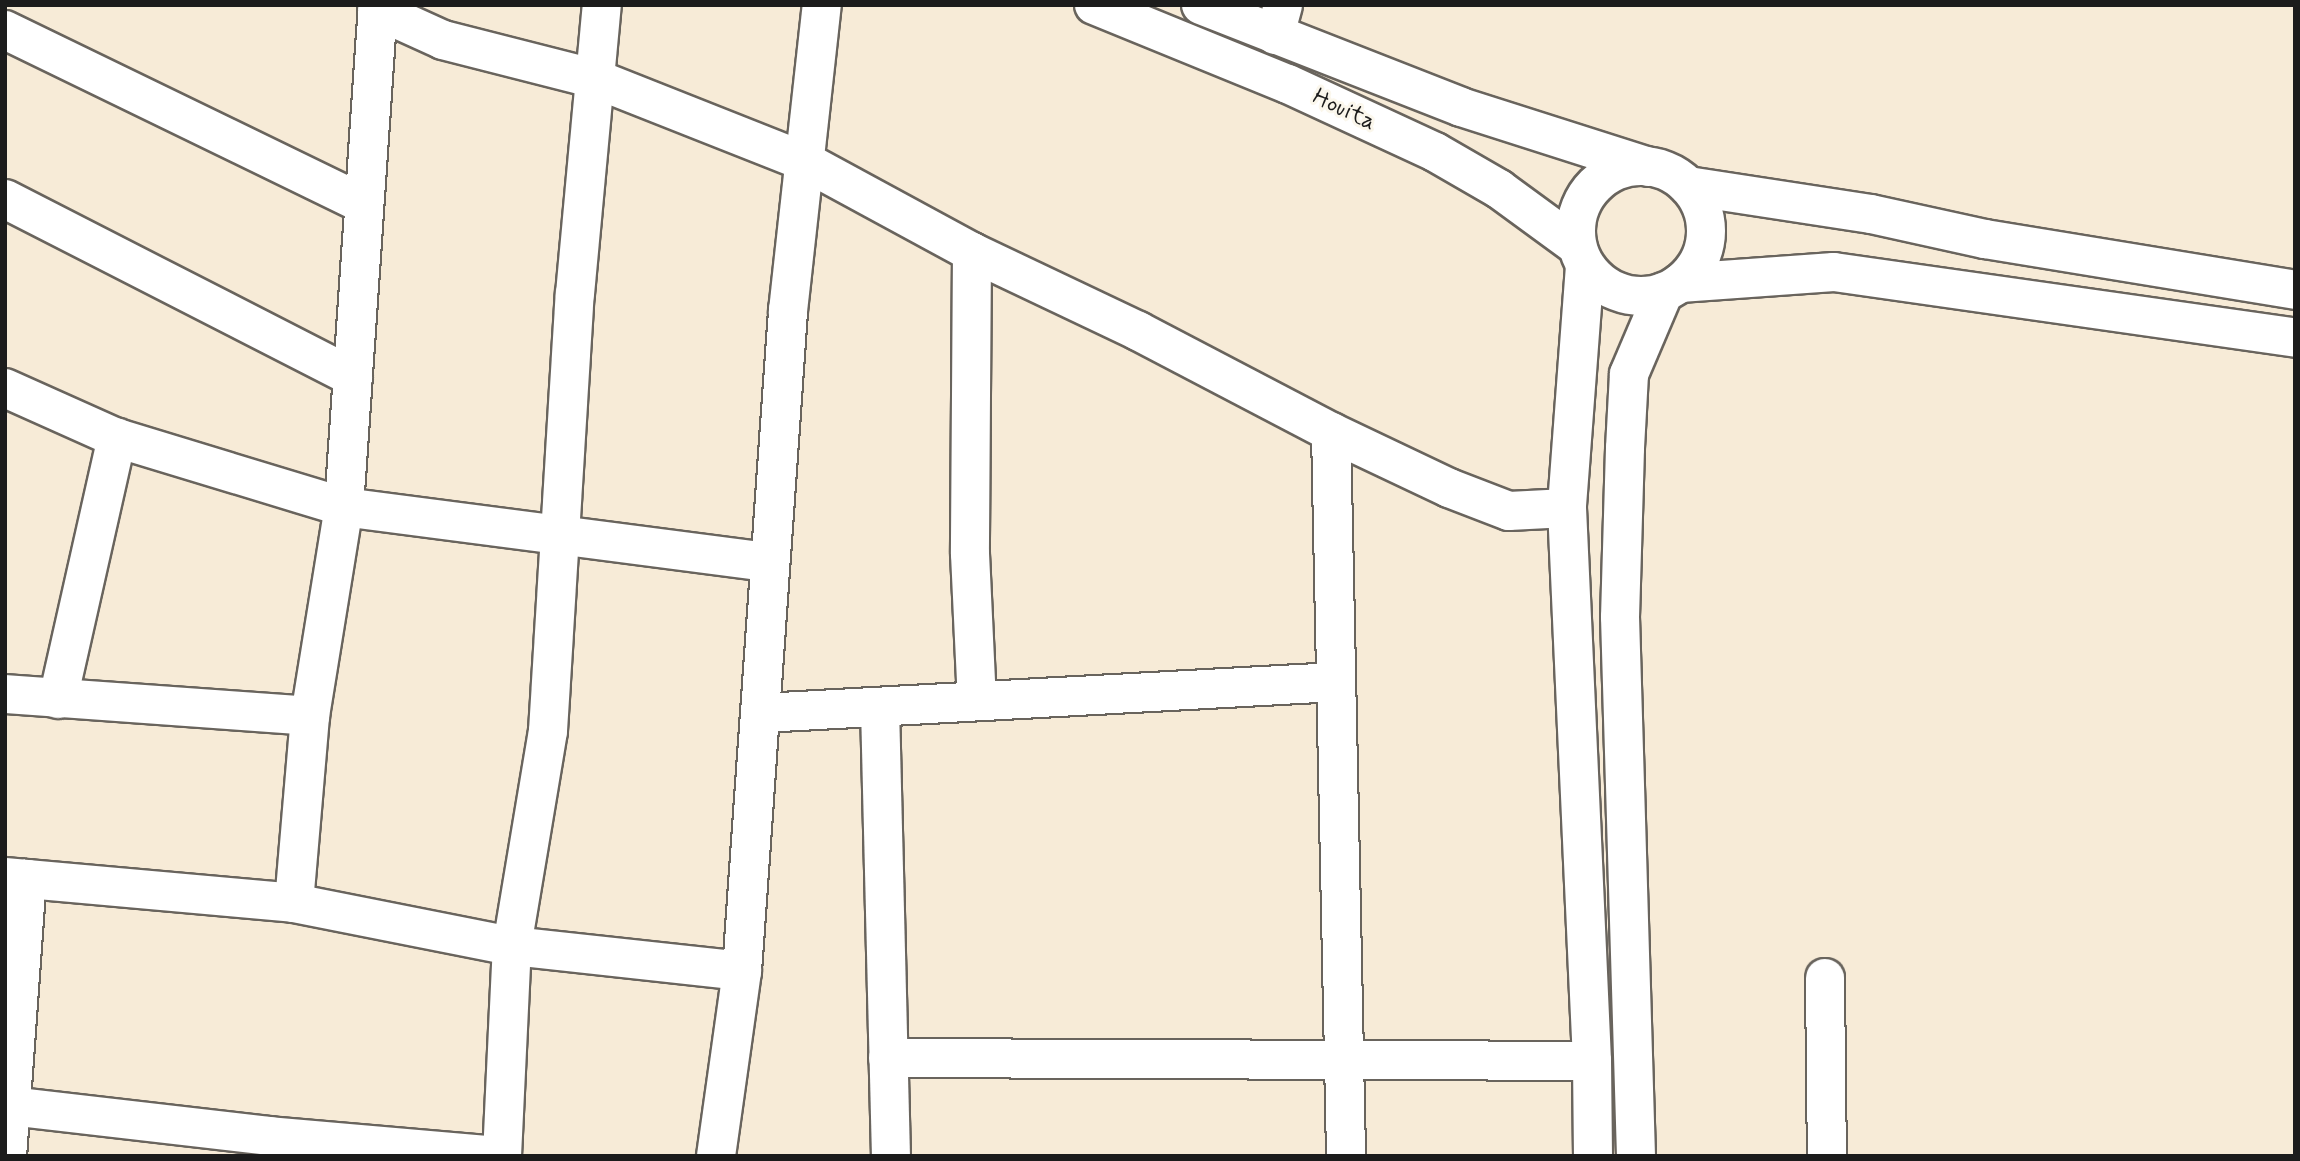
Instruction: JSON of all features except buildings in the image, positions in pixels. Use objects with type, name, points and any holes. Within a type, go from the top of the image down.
[{"type":"street","points":[[10,1106],[269,1136],[500,1156],[512,946],[548,731],[575,295],[602,5]]},
{"type":"street","points":[[716,1156],[742,971],[762,713],[768,562],[788,311],[822,5]]},
{"type":"street","name":"Houita","points":[[1094,5],[1288,84],[1435,152],[1500,189],[1581,256]]},
{"type":"street","name":"Houita","points":[[1201,5],[1279,20],[1461,107],[1649,167]]},
{"type":"street","points":[[294,904],[310,716],[344,507],[377,8],[443,40],[596,79],[806,162],[972,252],[1138,331],[1331,432],[1449,488],[1509,511],[1566,508]]},
{"type":"street","points":[[5,30],[363,204]]},
{"type":"street","points":[[1593,1156],[1592,1061],[1566,508],[1581,256],[1576,225],[1581,205],[1592,187],[1609,174],[1629,167],[1649,167],[1670,173],[1688,186],[1700,205],[1705,226],[1704,247],[1695,267],[1672,287],[1629,374],[1620,617],[1636,1156]]},
{"type":"street","points":[[1688,186],[1871,214],[1985,239],[2295,290]]},
{"type":"street","points":[[5,199],[353,377]]},
{"type":"street","points":[[972,252],[970,554],[976,701]]},
{"type":"street","points":[[1581,256],[1600,282],[1618,293],[1640,296],[1672,287],[1833,272],[2295,338]]},
{"type":"street","points":[[5,388],[117,438],[344,507],[561,533],[768,562]]},
{"type":"street","points":[[1331,432],[1346,1156]]},
{"type":"street","points":[[58,699],[117,438]]},
{"type":"street","points":[[762,713],[1336,682]]},
{"type":"street","points":[[5,694],[310,716]]},
{"type":"street","points":[[880,707],[891,1156]]},
{"type":"street","points":[[7,1156],[16,878],[294,904],[512,946],[742,971]]},
{"type":"street","points":[[1825,978],[1827,1156]]},
{"type":"street","points":[[888,1058],[1030,1061],[1187,1057],[1344,1061],[1592,1061]]}]
